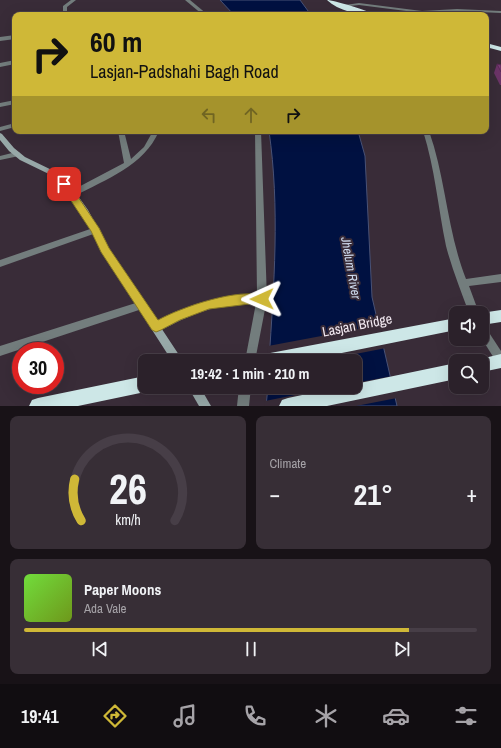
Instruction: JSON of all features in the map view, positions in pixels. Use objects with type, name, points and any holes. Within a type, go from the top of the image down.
[{"type":"highway","points":[[330,0],[340,6],[356,12]]},
{"type":"highway","points":[[489,46],[501,49]]},
{"type":"highway","points":[[489,318],[501,316]]},
{"type":"highway","name":"Lasjan Bridge","points":[[302,354],[449,325]]},
{"type":"highway","points":[[489,364],[501,361]]},
{"type":"highway","points":[[288,406],[449,372]]},
{"type":"highway","points":[[38,406],[138,385]]},
{"type":"street","points":[[65,12],[66,6],[74,0]]},
{"type":"street","points":[[187,0],[202,12]]},
{"type":"street","points":[[340,6],[359,4],[422,12],[457,10],[474,12]]},
{"type":"street","points":[[489,13],[501,12]]},
{"type":"street","points":[[0,40],[12,38]]},
{"type":"street","points":[[0,66],[12,63]]},
{"type":"street","points":[[0,105],[12,103]]},
{"type":"street","points":[[0,129],[12,126]]},
{"type":"street","points":[[122,134],[128,163]]},
{"type":"street","points":[[72,194],[128,163],[144,152],[154,134]]},
{"type":"street","points":[[251,354],[262,299],[258,134]]},
{"type":"street","points":[[427,134],[444,197],[454,259],[471,306]]},
{"type":"street","points":[[0,135],[16,154],[24,160],[58,177],[72,194],[96,230],[105,250],[173,354]]},
{"type":"street","points":[[0,158],[16,154]]},
{"type":"street","points":[[0,264],[96,230]]},
{"type":"street","points":[[463,283],[501,278]]},
{"type":"street","points":[[156,327],[208,304],[262,299]]},
{"type":"street","points":[[0,350],[142,305]]},
{"type":"street","points":[[489,342],[501,361]]},
{"type":"street","points":[[198,394],[205,406]]},
{"type":"street","points":[[243,406],[244,394]]},
{"type":"water","points":[[220,0],[300,0],[309,12],[231,12]]},
{"type":"water","name":"Jhelum River","points":[[269,134],[359,134],[365,156],[372,297],[397,406],[266,406],[267,394],[362,394],[362,354],[269,354],[275,246],[274,188]]},
{"type":"pier","points":[[380,325],[386,348],[356,354],[267,354],[268,346]]},
{"type":"pier","points":[[392,376],[397,398],[356,406],[264,406],[265,401],[300,394],[362,394],[362,382]]},
{"type":"building","points":[[497,64],[501,65],[501,72]]},
{"type":"route","points":[[64,184],[96,230],[105,250],[156,327],[193,309],[208,304],[262,299]]}]
